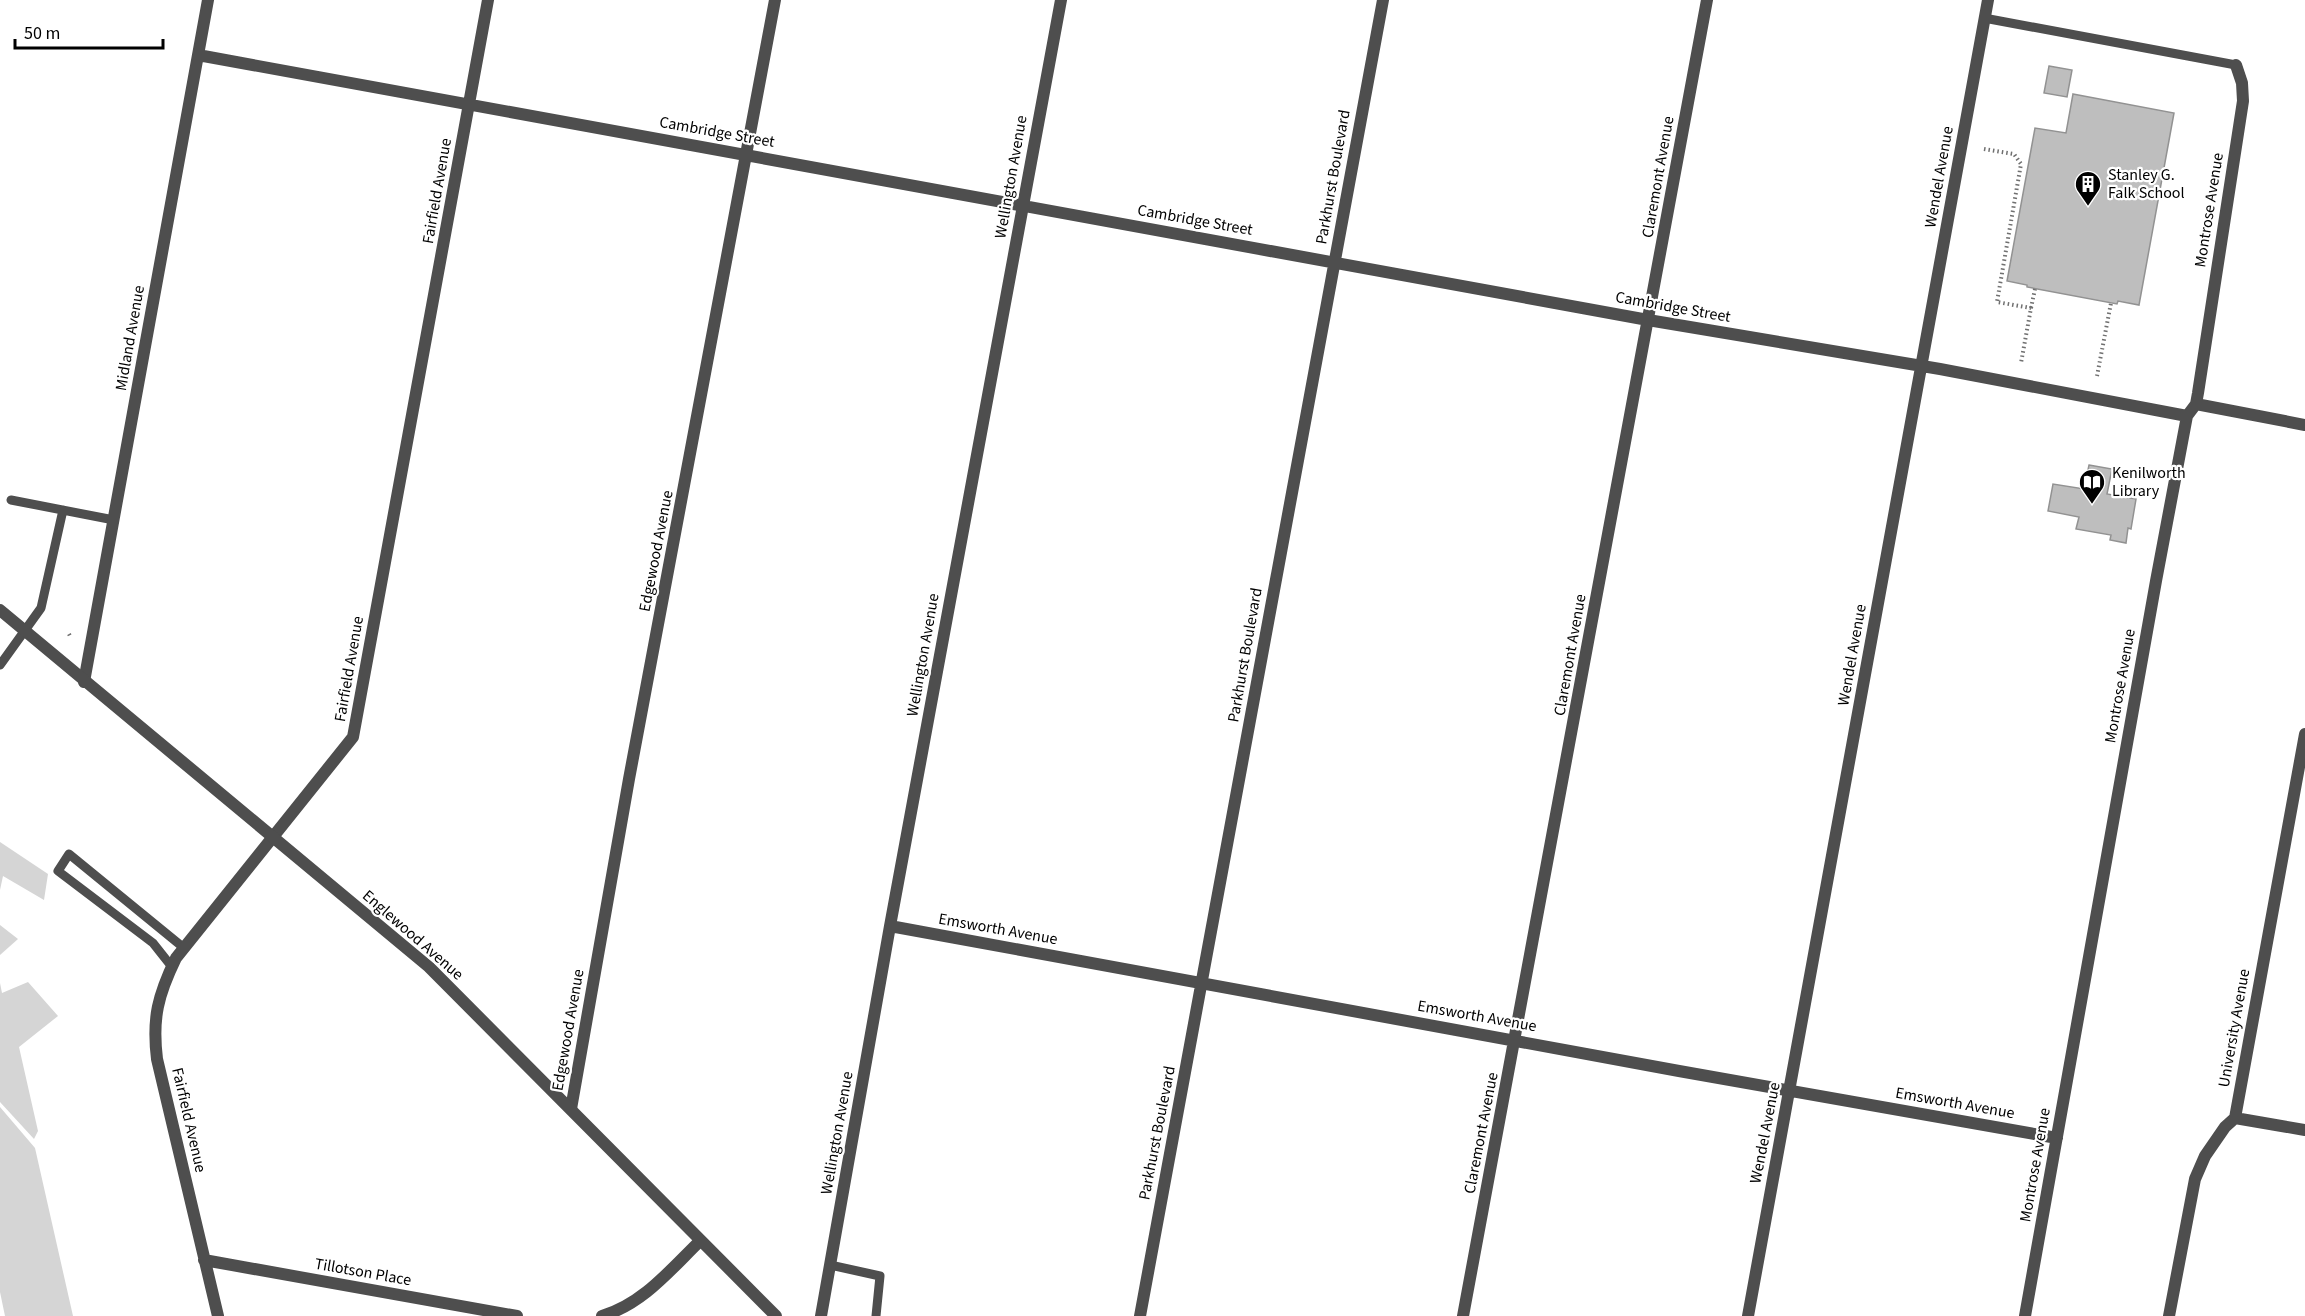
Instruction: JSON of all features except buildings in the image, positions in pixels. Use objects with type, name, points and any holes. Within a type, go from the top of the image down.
[{"type":"street","name":"Midland Avenue","points":[[84,682],[208,0]]},
{"type":"street","name":"Fairfield Avenue","points":[[218,1316],[158,1059],[154,1034],[156,1008],[163,982],[184,948],[354,737],[489,0]]},
{"type":"street","name":"Edgewood Avenue","points":[[571,1109],[627,791],[775,0]]},
{"type":"street","name":"Wellington Avenue","points":[[821,1316],[890,926],[1061,0]]},
{"type":"street","name":"Parkhurst Boulevard","points":[[1140,1316],[1383,0]]},
{"type":"street","name":"Claremont Avenue","points":[[1463,1316],[1707,0]]},
{"type":"street","name":"Wendel Avenue","points":[[1748,1316],[1988,0]]},
{"type":"street","name":"Cambridge Street","points":[[198,55],[2187,416]]},
{"type":"street","name":"Montrose Avenue","points":[[2025,1316],[2156,581],[2187,416],[2196,404],[2243,101],[2242,83],[2236,65]]},
{"type":"street","points":[[2196,404],[2305,425]]},
{"type":"street","name":"Englewood Avenue","points":[[0,610],[429,967],[777,1316]]},
{"type":"street","name":"University Avenue","points":[[2235,1118],[2305,734]]},
{"type":"street","name":"Emsworth Avenue","points":[[890,926],[2057,1138]]},
{"type":"street","points":[[2169,1316],[2195,1179],[2205,1156],[2225,1127],[2235,1118],[2305,1130]]},
{"type":"street","points":[[602,1316],[618,1311],[638,1300],[700,1240]]},
{"type":"street","name":"Tillotson Place","points":[[204,1260],[517,1316]]},
{"type":"lane","points":[[1984,18],[2236,65]]},
{"type":"lane","points":[[11,500],[114,520]]},
{"type":"lane","points":[[0,665],[40,608],[63,510]]},
{"type":"lane","points":[[172,966],[153,943],[58,871],[69,854],[184,948]]},
{"type":"lane","points":[[830,1265],[880,1276],[876,1316]]},
{"type":"path","points":[[1984,149],[2014,154],[2021,164],[1997,302],[2031,308]]},
{"type":"path","points":[[2021,363],[2035,289]]},
{"type":"path","points":[[2097,376],[2111,303]]},
{"type":"shaded area","points":[[0,842],[48,874],[44,900],[3,876],[0,890]]},
{"type":"shaded area","points":[[0,925],[18,939],[0,955]]},
{"type":"shaded area","points":[[28,982],[58,1016],[19,1047],[38,1131],[34,1139],[0,1102],[0,983],[2,993]]},
{"type":"shaded area","points":[[0,1107],[35,1148],[73,1316],[5,1316],[0,1292]]},
{"type":"place","name":"Stanley G. Falk School","points":[[2088,207]]},
{"type":"place","name":"Kenilworth Library","points":[[2092,505]]}]
